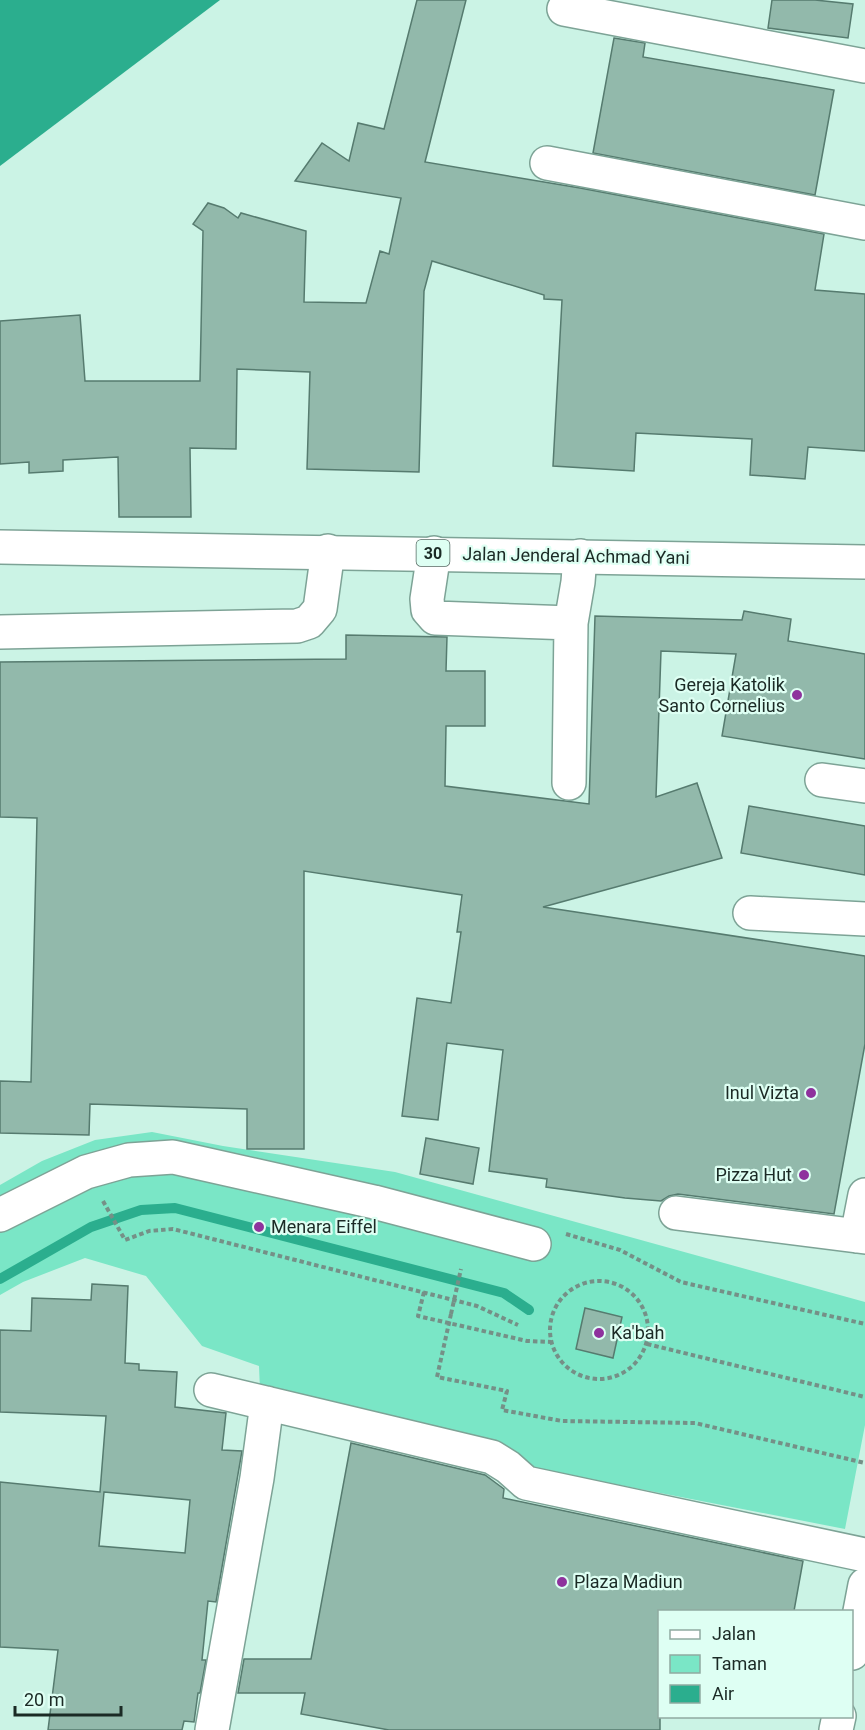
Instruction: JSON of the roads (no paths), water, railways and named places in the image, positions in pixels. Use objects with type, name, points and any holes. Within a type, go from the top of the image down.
[{"type":"main road","points":[[564,9],[865,66]]},
{"type":"main road","points":[[547,163],[865,223]]},
{"type":"main road","name":"Jalan Jenderal Achmad Yani","points":[[0,547],[865,562]]},
{"type":"main road","points":[[0,632],[297,626],[309,622],[320,609],[328,551]]},
{"type":"main road","points":[[434,553],[427,599],[428,610],[435,618],[571,623]]},
{"type":"main road","points":[[569,783],[571,623],[580,556]]},
{"type":"main road","points":[[822,780],[865,786]]},
{"type":"main road","points":[[750,913],[865,919]]},
{"type":"main road","points":[[0,1215],[86,1172],[129,1160],[173,1157],[374,1202],[534,1244]]},
{"type":"main road","points":[[676,1213],[861,1236],[865,1195]]},
{"type":"main road","points":[[211,1390],[492,1457],[526,1483],[865,1555]]},
{"type":"main road","points":[[212,1730],[257,1478],[267,1403]]},
{"type":"main road","points":[[853,1648],[865,1585]]},
{"type":"water","points":[[0,0],[220,0],[0,166]]},
{"type":"waterway","points":[[0,1279],[91,1227],[141,1210],[175,1208],[504,1293],[529,1310]]},
{"type":"place","name":"Gereja Katolik Santo Cornelius","points":[[797,695]]},
{"type":"place","name":"Inul Vizta","points":[[811,1093]]},
{"type":"place","name":"Pizza Hut","points":[[804,1175]]},
{"type":"place","name":"Menara Eiffel","points":[[259,1227]]},
{"type":"place","name":"Ka'bah","points":[[599,1333]]},
{"type":"place","name":"Plaza Madiun","points":[[562,1582]]}]
